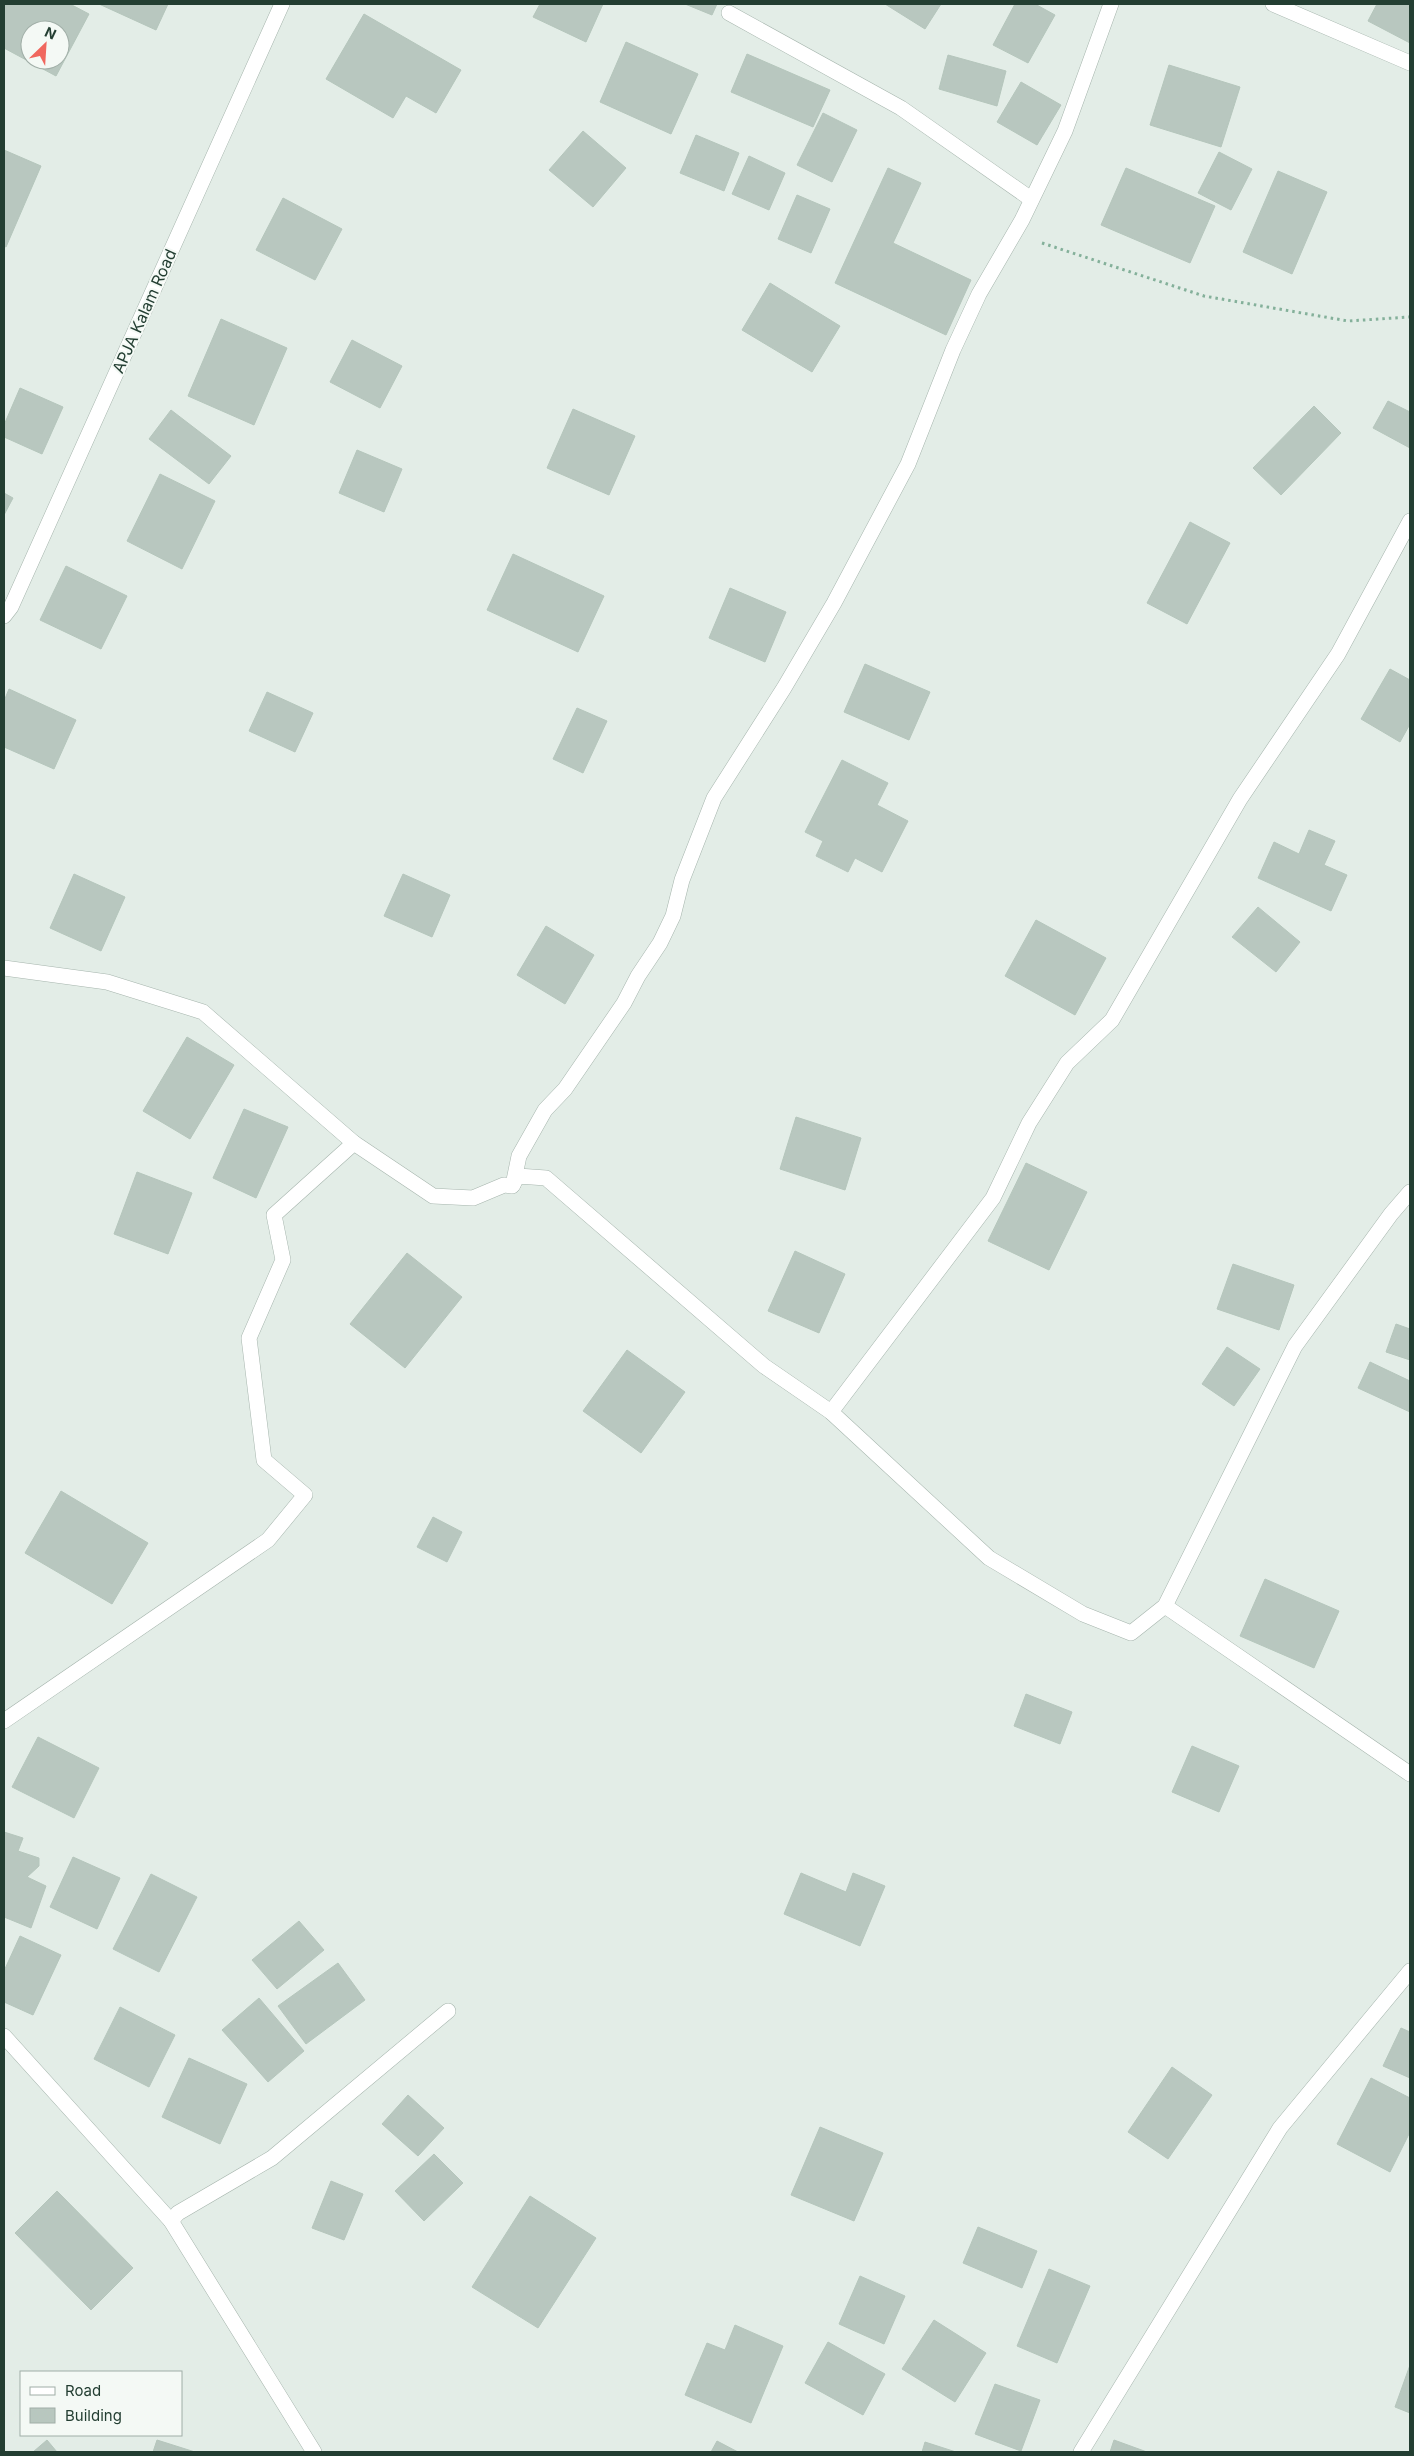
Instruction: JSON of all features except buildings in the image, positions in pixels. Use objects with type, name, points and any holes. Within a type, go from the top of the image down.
[{"type":"street","name":"APJA Kalam Road","points":[[4,616],[11,607],[282,4]]},
{"type":"street","points":[[512,1186],[519,1156],[545,1110],[566,1089],[624,1003],[638,976],[660,943],[673,916],[682,880],[714,798],[784,688],[876,527],[908,464],[953,350],[979,294],[1032,199],[1068,123],[1111,4]]},
{"type":"street","points":[[1273,4],[1410,63]]},
{"type":"street","points":[[729,13],[902,108],[1032,199]]},
{"type":"street","points":[[831,1412],[993,1198],[1029,1123],[1067,1063],[1112,1020],[1240,799],[1338,654],[1410,521]]},
{"type":"street","points":[[4,968],[106,982],[204,1012],[354,1143],[433,1196],[473,1198],[504,1185],[512,1186]]},
{"type":"street","points":[[4,1721],[268,1540],[305,1495],[264,1460],[250,1338],[283,1260],[274,1215],[354,1143]]},
{"type":"street","points":[[512,1186],[518,1176],[546,1178],[764,1366],[831,1412],[989,1558],[1074,1609],[1131,1633],[1165,1606],[1295,1346],[1391,1214],[1410,1192]]},
{"type":"street","points":[[1165,1606],[1410,1774]]},
{"type":"street","points":[[1081,2452],[1280,2128],[1410,1971]]},
{"type":"street","points":[[171,2221],[178,2213],[272,2158],[448,2011]]},
{"type":"street","points":[[4,2036],[171,2221],[314,2452]]},
{"type":"path","points":[[1013,233],[1204,296],[1348,321],[1410,317]]}]
